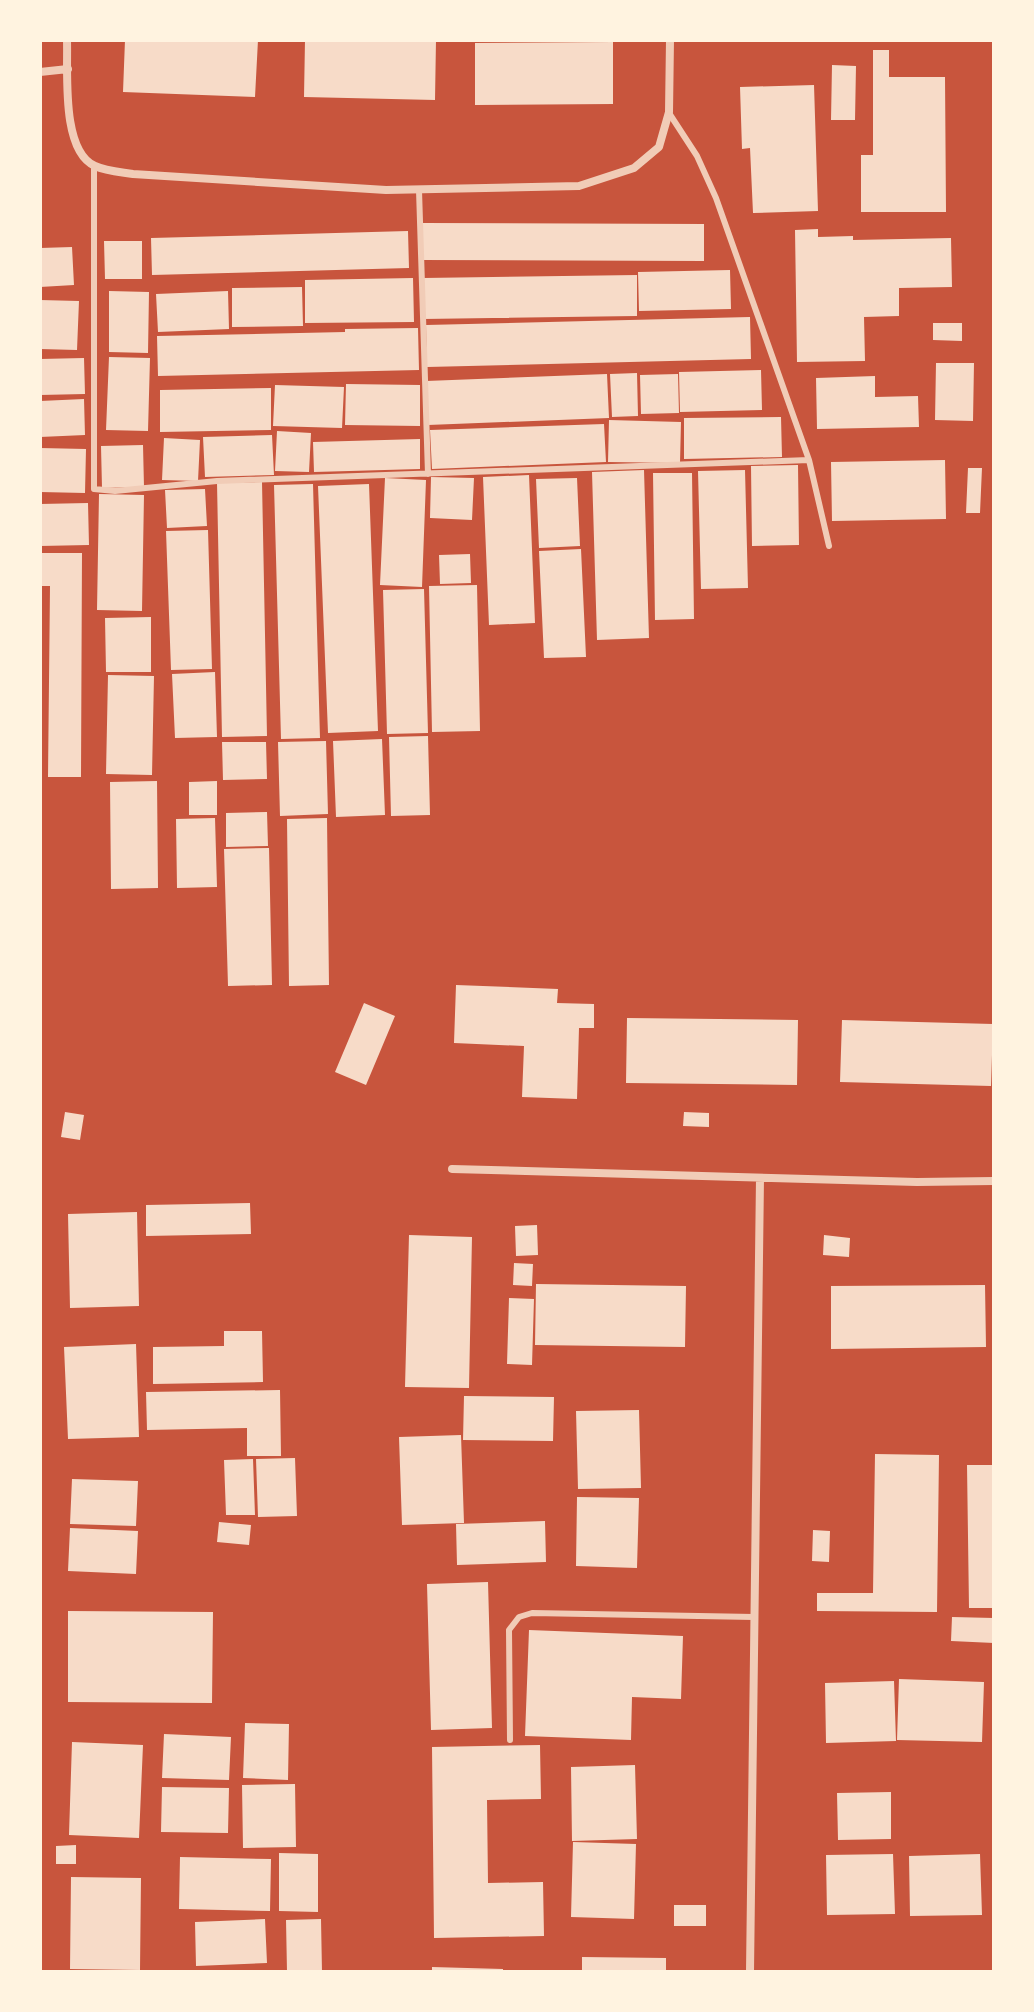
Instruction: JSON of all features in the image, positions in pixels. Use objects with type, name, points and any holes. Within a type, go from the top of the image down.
[{"type":"street","points":[[67,40],[68,107],[77,151],[94,166],[133,174],[386,190],[579,186],[634,168],[659,147],[669,112],[670,40]]},
{"type":"street","points":[[40,72],[68,69]]},
{"type":"street","points":[[452,1169],[994,1181]]},
{"type":"street","points":[[750,1972],[760,1178]]},
{"type":"lane","points":[[669,112],[697,156],[716,198],[809,460],[829,546]]},
{"type":"lane","points":[[94,166],[94,489],[115,491],[217,481],[809,460]]},
{"type":"lane","points":[[419,190],[428,474]]},
{"type":"lane","points":[[510,1740],[509,1630],[519,1617],[532,1613],[754,1617]]},
{"type":"building","points":[[125,40],[258,40],[255,97],[123,92]]},
{"type":"building","points":[[305,40],[436,40],[435,100],[304,97]]},
{"type":"building","points":[[613,42],[613,104],[475,105],[475,43]]},
{"type":"building","points":[[873,50],[889,50],[889,77],[945,77],[946,212],[861,212],[861,155],[873,155]]},
{"type":"building","points":[[832,65],[856,66],[855,120],[831,120]]},
{"type":"building","points":[[814,85],[818,211],[753,213],[750,148],[742,149],[740,87]]},
{"type":"building","points":[[422,223],[704,224],[704,261],[422,260]]},
{"type":"building","points":[[818,229],[818,237],[853,236],[853,240],[951,238],[952,287],[899,288],[899,316],[864,317],[865,361],[797,362],[795,230]]},
{"type":"building","points":[[408,231],[409,268],[152,275],[151,238]]},
{"type":"building","points":[[104,241],[142,241],[142,279],[105,279]]},
{"type":"building","points":[[72,247],[74,285],[40,287],[40,248]]},
{"type":"building","points":[[730,270],[731,309],[639,311],[638,272]]},
{"type":"building","points":[[637,275],[637,316],[423,319],[423,278]]},
{"type":"building","points":[[413,278],[414,322],[305,323],[305,280]]},
{"type":"building","points":[[302,287],[303,326],[232,327],[232,288]]},
{"type":"building","points":[[109,291],[149,292],[148,353],[109,352]]},
{"type":"building","points":[[228,291],[229,329],[158,332],[156,294]]},
{"type":"building","points":[[40,300],[79,301],[77,350],[40,349]]},
{"type":"building","points":[[750,317],[751,359],[427,367],[426,325]]},
{"type":"building","points":[[933,323],[962,323],[962,341],[933,340]]},
{"type":"building","points":[[418,328],[419,370],[158,376],[157,336]]},
{"type":"building","points":[[109,357],[150,358],[148,431],[106,430]]},
{"type":"building","points":[[84,358],[85,394],[40,395],[40,359]]},
{"type":"building","points":[[936,363],[974,363],[973,421],[935,420]]},
{"type":"building","points":[[761,370],[762,410],[680,412],[679,372]]},
{"type":"building","points":[[637,373],[638,416],[612,417],[610,374]]},
{"type":"building","points":[[607,374],[609,418],[428,425],[426,381]]},
{"type":"building","points":[[678,374],[679,413],[641,414],[640,375]]},
{"type":"building","points":[[875,376],[875,397],[918,396],[919,427],[817,429],[816,378]]},
{"type":"building","points":[[346,384],[420,385],[420,426],[345,425]]},
{"type":"building","points":[[275,385],[344,387],[342,428],[273,426]]},
{"type":"building","points":[[271,388],[271,430],[160,432],[160,390]]},
{"type":"building","points":[[84,399],[85,435],[40,437],[40,401]]},
{"type":"building","points":[[781,417],[782,457],[684,459],[684,418]]},
{"type":"building","points":[[609,420],[681,422],[680,463],[608,462]]},
{"type":"building","points":[[604,424],[606,462],[432,469],[430,430]]},
{"type":"building","points":[[277,431],[311,433],[309,472],[275,471]]},
{"type":"building","points":[[272,435],[274,475],[205,477],[203,437]]},
{"type":"building","points":[[164,438],[200,440],[198,481],[162,480]]},
{"type":"building","points":[[420,439],[420,469],[314,472],[313,442]]},
{"type":"building","points":[[143,445],[144,487],[102,488],[101,446]]},
{"type":"building","points":[[40,448],[86,449],[85,493],[40,492]]},
{"type":"building","points":[[945,460],[946,519],[832,521],[831,462]]},
{"type":"building","points":[[798,465],[799,545],[752,546],[751,466]]},
{"type":"building","points":[[968,468],[982,468],[980,513],[966,513]]},
{"type":"building","points":[[644,470],[649,638],[597,640],[592,472]]},
{"type":"building","points":[[745,470],[748,588],[701,589],[698,471]]},
{"type":"building","points":[[653,473],[692,473],[694,619],[655,620]]},
{"type":"building","points":[[529,475],[535,623],[489,625],[483,477]]},
{"type":"building","points":[[431,477],[474,478],[472,520],[430,518]]},
{"type":"building","points":[[385,478],[426,480],[422,587],[380,585]]},
{"type":"building","points":[[577,478],[580,546],[539,548],[536,479]]},
{"type":"building","points":[[262,482],[267,736],[222,737],[217,483]]},
{"type":"building","points":[[313,484],[320,738],[281,739],[274,485]]},
{"type":"building","points":[[369,484],[378,731],[328,733],[318,486]]},
{"type":"building","points":[[205,489],[207,526],[167,528],[165,490]]},
{"type":"building","points":[[99,494],[144,495],[142,611],[97,610]]},
{"type":"building","points":[[88,503],[89,545],[40,546],[40,504]]},
{"type":"building","points":[[208,530],[212,669],[171,670],[166,531]]},
{"type":"building","points":[[581,549],[586,657],[544,658],[539,551]]},
{"type":"building","points":[[40,553],[82,553],[81,777],[48,777],[50,586],[40,586]]},
{"type":"building","points":[[470,554],[471,583],[440,584],[439,555]]},
{"type":"building","points":[[477,585],[480,731],[432,732],[429,586]]},
{"type":"building","points":[[424,589],[428,733],[387,734],[383,590]]},
{"type":"building","points":[[151,617],[151,672],[106,672],[105,618]]},
{"type":"building","points":[[215,672],[217,737],[175,738],[172,674]]},
{"type":"building","points":[[108,675],[154,676],[152,775],[106,774]]},
{"type":"building","points":[[428,736],[430,815],[391,816],[389,737]]},
{"type":"building","points":[[382,739],[385,815],[336,817],[333,741]]},
{"type":"building","points":[[326,741],[328,814],[280,816],[278,742]]},
{"type":"building","points":[[222,742],[266,742],[267,779],[223,780]]},
{"type":"building","points":[[157,781],[158,888],[111,889],[110,782]]},
{"type":"building","points":[[217,781],[217,815],[189,815],[189,782]]},
{"type":"building","points":[[267,812],[268,846],[226,847],[226,813]]},
{"type":"building","points":[[215,818],[217,887],[177,888],[176,819]]},
{"type":"building","points":[[327,818],[329,985],[289,986],[287,819]]},
{"type":"building","points":[[269,848],[272,985],[228,986],[224,849]]},
{"type":"building","points":[[456,985],[558,989],[557,1003],[594,1004],[594,1028],[579,1028],[577,1099],[522,1097],[524,1046],[454,1043]]},
{"type":"building","points":[[364,1003],[395,1016],[366,1085],[335,1072]]},
{"type":"building","points":[[627,1018],[798,1020],[797,1085],[626,1083]]},
{"type":"building","points":[[842,1020],[993,1024],[991,1086],[840,1082]]},
{"type":"building","points":[[65,1112],[84,1115],[80,1140],[61,1137]]},
{"type":"building","points":[[684,1112],[709,1113],[709,1127],[683,1126]]},
{"type":"building","points":[[250,1203],[251,1234],[146,1236],[146,1205]]},
{"type":"building","points":[[137,1212],[139,1306],[70,1308],[68,1214]]},
{"type":"building","points":[[537,1225],[538,1255],[516,1256],[515,1226]]},
{"type":"building","points":[[409,1235],[472,1237],[469,1388],[405,1387]]},
{"type":"building","points":[[824,1235],[850,1238],[849,1257],[823,1255]]},
{"type":"building","points":[[514,1263],[533,1264],[532,1286],[513,1285]]},
{"type":"building","points":[[536,1284],[686,1286],[685,1347],[535,1345]]},
{"type":"building","points":[[985,1285],[986,1347],[831,1349],[831,1286]]},
{"type":"building","points":[[509,1298],[534,1299],[532,1365],[507,1364]]},
{"type":"building","points":[[224,1331],[262,1331],[263,1382],[153,1384],[153,1347],[224,1346]]},
{"type":"building","points":[[136,1344],[139,1437],[68,1439],[64,1347]]},
{"type":"building","points":[[280,1390],[281,1456],[247,1456],[247,1428],[147,1430],[146,1392]]},
{"type":"building","points":[[464,1396],[554,1397],[553,1441],[463,1440]]},
{"type":"building","points":[[639,1410],[641,1488],[578,1489],[576,1411]]},
{"type":"building","points":[[461,1435],[464,1523],[402,1525],[399,1437]]},
{"type":"building","points":[[875,1454],[939,1455],[937,1612],[817,1611],[817,1593],[873,1593]]},
{"type":"building","points":[[295,1458],[297,1516],[258,1517],[256,1459]]},
{"type":"building","points":[[253,1459],[255,1515],[226,1515],[224,1460]]},
{"type":"building","points":[[967,1465],[994,1465],[994,1608],[969,1608]]},
{"type":"building","points":[[72,1479],[138,1481],[136,1526],[70,1524]]},
{"type":"building","points":[[577,1497],[639,1498],[637,1568],[576,1566]]},
{"type":"building","points":[[545,1521],[546,1562],[457,1565],[456,1524]]},
{"type":"building","points":[[219,1522],[251,1525],[249,1545],[217,1542]]},
{"type":"building","points":[[70,1528],[138,1531],[136,1574],[68,1571]]},
{"type":"building","points":[[813,1530],[830,1531],[829,1562],[812,1561]]},
{"type":"building","points":[[488,1582],[492,1728],[431,1730],[427,1584]]},
{"type":"building","points":[[68,1611],[213,1612],[212,1703],[68,1702]]},
{"type":"building","points":[[952,1617],[994,1618],[994,1643],[951,1641]]},
{"type":"building","points":[[529,1630],[683,1636],[681,1699],[632,1697],[631,1740],[525,1736]]},
{"type":"building","points":[[899,1679],[984,1682],[982,1742],[897,1740]]},
{"type":"building","points":[[894,1681],[896,1741],[826,1743],[825,1683]]},
{"type":"building","points":[[245,1723],[289,1724],[288,1780],[243,1778]]},
{"type":"building","points":[[164,1734],[231,1737],[229,1780],[162,1778]]},
{"type":"building","points":[[72,1742],[143,1745],[139,1838],[69,1835]]},
{"type":"building","points":[[540,1745],[541,1799],[487,1800],[488,1883],[543,1882],[544,1936],[434,1938],[432,1747]]},
{"type":"building","points":[[635,1765],[637,1839],[572,1841],[571,1767]]},
{"type":"building","points":[[295,1784],[296,1847],[243,1848],[242,1785]]},
{"type":"building","points":[[162,1787],[229,1788],[228,1833],[161,1832]]},
{"type":"building","points":[[891,1792],[891,1839],[838,1840],[837,1793]]},
{"type":"building","points":[[573,1842],[636,1844],[634,1919],[571,1917]]},
{"type":"building","points":[[76,1845],[76,1864],[56,1864],[56,1846]]},
{"type":"building","points":[[279,1853],[318,1854],[318,1912],[279,1911]]},
{"type":"building","points":[[893,1854],[895,1914],[827,1915],[826,1855]]},
{"type":"building","points":[[980,1854],[982,1915],[910,1916],[909,1856]]},
{"type":"building","points":[[180,1857],[271,1859],[270,1911],[179,1909]]},
{"type":"building","points":[[71,1877],[141,1878],[140,1970],[70,1969]]},
{"type":"building","points":[[674,1905],[706,1905],[706,1926],[674,1926]]},
{"type":"building","points":[[265,1919],[267,1963],[196,1966],[195,1922]]},
{"type":"building","points":[[321,1919],[322,1972],[287,1972],[286,1920]]},
{"type":"building","points":[[582,1957],[666,1958],[666,1972],[582,1972]]},
{"type":"building","points":[[432,1967],[503,1969],[503,1972],[432,1972]]}]
